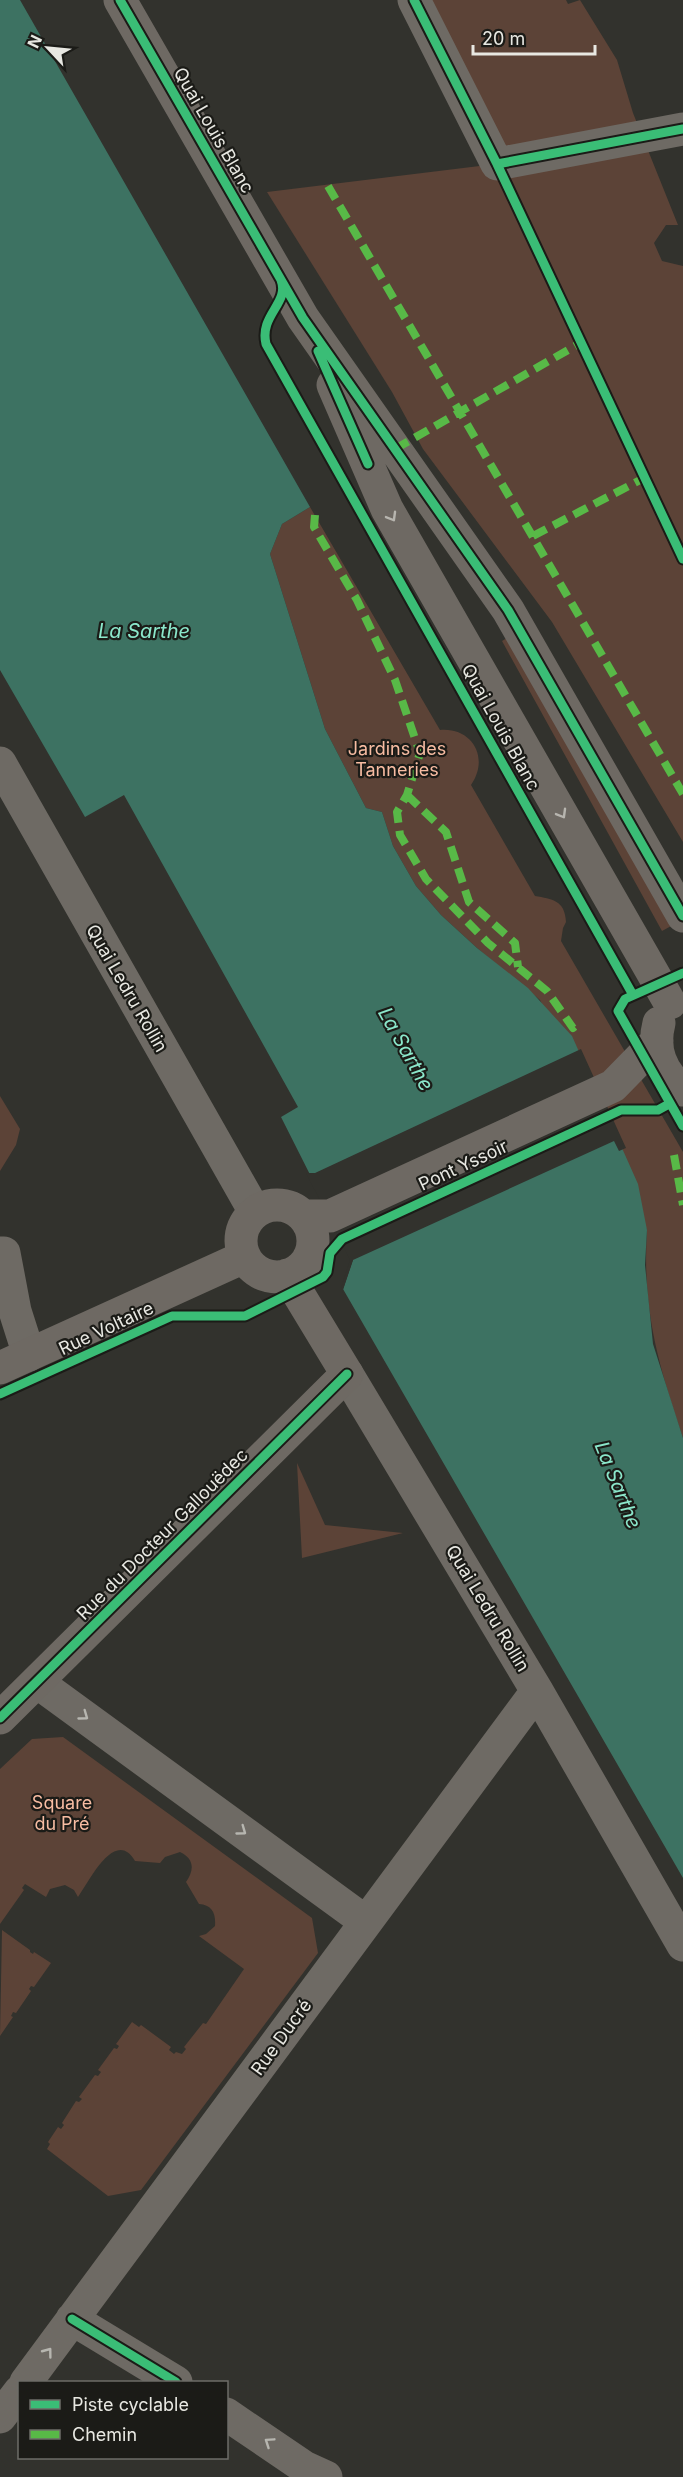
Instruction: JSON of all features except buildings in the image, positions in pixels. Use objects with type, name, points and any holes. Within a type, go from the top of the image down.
[{"type":"main road","name":"Quai Louis Blanc","points":[[120,0],[303,318],[508,610],[683,916]]},
{"type":"main road","name":"Quai Louis Blanc","points":[[303,318],[387,509],[677,997],[660,1021],[657,1041]]},
{"type":"main road","points":[[657,1041],[657,1053],[661,1064],[680,1088]]},
{"type":"main road","name":"Pont Yssoir","points":[[316,1224],[630,1079],[657,1041]]},
{"type":"main road","name":"Pont Yssoir","points":[[630,1079],[680,1088]]},
{"type":"main road","points":[[277,1204],[293,1208],[316,1224],[311,1253],[305,1263],[287,1275],[274,1277],[262,1274],[244,1257],[241,1249],[244,1224],[255,1212],[267,1205],[277,1204]]},
{"type":"main road","name":"Rue Voltaire","points":[[0,1368],[244,1257]]},
{"type":"main road","name":"Quai Ledru Rollin","points":[[287,1275],[348,1374]]},
{"type":"main road","name":"Rue du Docteur Gallouëdec","points":[[0,1718],[348,1374]]},
{"type":"street","points":[[414,0],[497,164],[683,129]]},
{"type":"street","name":"Quai Ledru Rollin","points":[[0,763],[255,1212]]},
{"type":"street","points":[[0,1253],[4,1253],[15,1311],[29,1355]]},
{"type":"street","name":"Quai Ledru Rollin","points":[[348,1374],[537,1691],[683,1945]]},
{"type":"street","points":[[37,1682],[366,1922]]},
{"type":"street","name":"Rue Ducré","points":[[27,2381],[537,1691]]},
{"type":"street","points":[[72,2320],[174,2381]]},
{"type":"street","points":[[0,2418],[18,2394]]},
{"type":"street","points":[[228,2415],[304,2467],[326,2477]]},
{"type":"green space","points":[[414,0],[566,0],[568,4],[580,0],[617,60],[633,113],[678,225],[666,225],[654,243],[662,261],[683,266],[683,842],[552,622],[423,449],[392,392],[267,192],[496,164]]},
{"type":"green space","name":"Jardins des Tanneries","points":[[310,507],[440,730],[451,730],[461,734],[475,746],[479,765],[471,785],[535,896],[557,902],[563,909],[566,922],[561,941],[683,1152],[683,1438],[666,1385],[654,1336],[647,1285],[647,1230],[540,1000],[441,915],[416,886],[393,846],[382,812],[366,808],[325,729],[270,554],[282,524]]},
{"type":"green space","points":[[507,638],[673,925],[662,931],[502,641]]},
{"type":"green space","points":[[0,1096],[20,1129],[16,1145],[0,1171]]},
{"type":"green space","points":[[297,1463],[325,1525],[403,1533],[302,1558]]},
{"type":"green space","name":"Square du Pré","points":[[63,1737],[312,1918],[318,1953],[141,2190],[108,2196],[47,2149],[50,2144],[48,2142],[58,2127],[61,2129],[64,2125],[62,2123],[76,2101],[79,2102],[82,2099],[79,2097],[95,2075],[98,2076],[101,2072],[98,2070],[114,2048],[117,2049],[119,2046],[116,2044],[132,2022],[139,2027],[141,2025],[171,2047],[169,2050],[174,2054],[176,2052],[182,2054],[186,2049],[184,2047],[203,2023],[206,2024],[244,1969],[199,1936],[206,1934],[215,1926],[215,1917],[210,1908],[199,1904],[186,1882],[191,1874],[192,1866],[188,1858],[180,1852],[165,1857],[160,1863],[135,1861],[127,1852],[119,1850],[111,1853],[96,1870],[78,1897],[74,1890],[65,1885],[50,1889],[46,1897],[25,1884],[22,1888],[24,1890],[0,1924],[0,1769],[32,1739]]},
{"type":"green space","points":[[2,1930],[30,1952],[33,1954],[34,1952],[51,1963],[34,1987],[31,1986],[29,1989],[31,1991],[16,2013],[13,2012],[11,2016],[13,2017],[0,2036]]},
{"type":"water","name":"La Sarthe","points":[[0,0],[20,0],[310,507],[282,524],[270,554],[325,729],[366,808],[382,812],[393,846],[416,886],[441,915],[477,948],[528,988],[572,1036],[638,1184],[647,1230],[645,1265],[653,1344],[683,1438],[683,1878],[343,1289],[353,1260],[281,1117],[298,1107],[124,795],[85,817],[0,670]]},
{"type":"pier","points":[[581,1049],[626,1148],[619,1151],[614,1141],[353,1260],[342,1293],[341,1288],[350,1260],[306,1173],[315,1173]]},
{"type":"marked path","points":[[328,186],[683,794]]},
{"type":"marked path","points":[[395,449],[582,342]]},
{"type":"marked path","points":[[533,536],[646,477]]},
{"type":"marked path","points":[[315,515],[314,527],[357,600],[395,680],[420,753],[407,795],[397,812],[400,835],[426,879],[488,943],[547,991],[573,1028],[579,1023]]},
{"type":"marked path","points":[[407,795],[446,832],[469,902],[515,943],[518,967]]},
{"type":"marked path","points":[[674,1155],[683,1205]]},
{"type":"cycle path","points":[[120,0],[303,318],[508,610],[683,916]]},
{"type":"cycle path","points":[[414,0],[497,164],[683,559]]},
{"type":"cycle path","points":[[497,164],[683,129]]},
{"type":"cycle path","points":[[281,280],[283,288],[267,325],[266,344],[633,995]]},
{"type":"cycle path","points":[[318,351],[368,464]]},
{"type":"cycle path","points":[[683,973],[625,999],[618,1011],[683,1126]]},
{"type":"cycle path","points":[[0,1394],[172,1316],[245,1316],[323,1277],[327,1272],[330,1253],[342,1239],[621,1110],[658,1110],[669,1104]]},
{"type":"cycle path","points":[[0,1718],[347,1374]]},
{"type":"cycle path","points":[[72,2319],[174,2381]]}]
